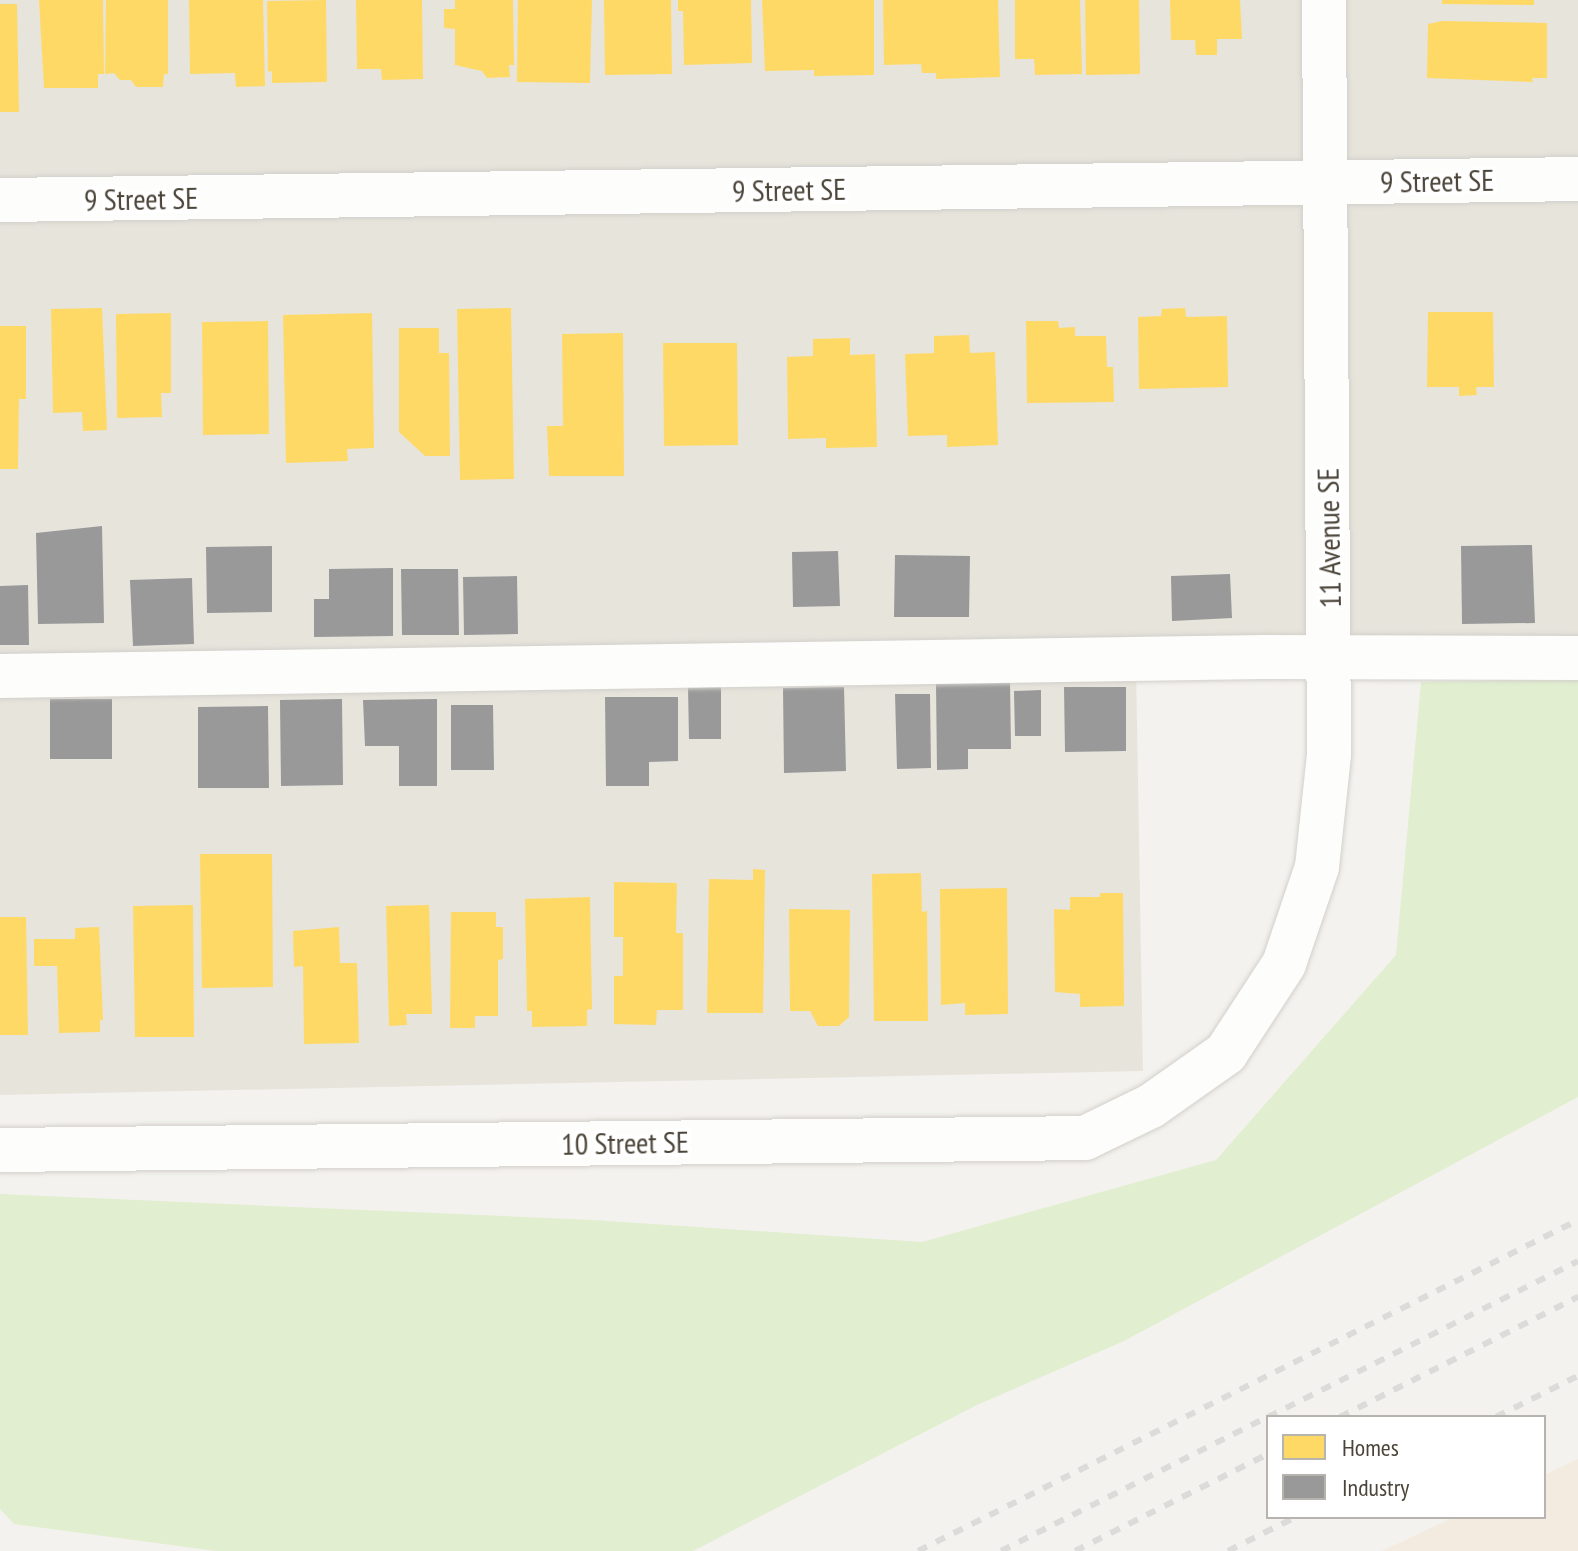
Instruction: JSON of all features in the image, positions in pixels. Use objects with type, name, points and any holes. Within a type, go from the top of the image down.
[{"type":"street","name":"11 Avenue SE","points":[[1226,1053],[1284,964],[1317,867],[1329,754],[1331,657],[1324,0]]},
{"type":"street","name":"9 Street SE","points":[[0,200],[1578,179]]},
{"type":"street","points":[[0,676],[1331,657],[1578,658]]},
{"type":"street","name":"10 Street SE","points":[[0,1150],[1085,1138],[1151,1106],[1226,1053]]},
{"type":"shaded area","points":[[0,0],[1578,0],[1578,664],[1136,664],[1143,1071],[0,1095]]},
{"type":"shaded area","points":[[1578,1459],[1578,1551],[1382,1551],[1450,1519],[1546,1519],[1546,1474]]},
{"type":"green space","points":[[1578,679],[1578,1097],[1124,1341],[977,1405],[693,1551],[216,1551],[14,1524],[0,1509],[0,1194],[593,1220],[922,1242],[1216,1160],[1396,955],[1421,682]]},
{"type":"building: Homes","points":[[39,0],[103,0],[104,74],[98,74],[98,88],[44,88]]},
{"type":"building: Homes","points":[[106,0],[168,0],[168,74],[164,74],[163,87],[136,87],[131,80],[120,80],[114,73],[105,74]]},
{"type":"building: Homes","points":[[189,0],[263,0],[265,86],[236,87],[235,73],[190,74]]},
{"type":"building: Homes","points":[[326,0],[327,82],[272,83],[272,71],[268,72],[267,1]]},
{"type":"building: Homes","points":[[356,0],[422,0],[423,79],[382,80],[381,69],[357,69]]},
{"type":"building: Homes","points":[[455,0],[513,0],[514,65],[509,65],[510,77],[487,78],[482,71],[455,65],[455,29],[444,28],[444,9],[455,9]]},
{"type":"building: Homes","points":[[518,0],[592,0],[590,83],[517,82]]},
{"type":"building: Homes","points":[[604,0],[671,0],[672,74],[605,75]]},
{"type":"building: Homes","points":[[678,0],[751,0],[752,63],[684,65],[683,11],[678,11]]},
{"type":"building: Homes","points":[[762,0],[874,0],[874,75],[814,76],[814,70],[765,71]]},
{"type":"building: Homes","points":[[883,0],[998,0],[1000,77],[936,79],[936,73],[922,73],[921,64],[884,65]]},
{"type":"building: Homes","points":[[1015,0],[1080,0],[1082,74],[1035,75],[1034,59],[1015,59]]},
{"type":"building: Homes","points":[[1085,0],[1139,0],[1140,74],[1086,75]]},
{"type":"building: Homes","points":[[1170,0],[1240,0],[1242,39],[1217,39],[1217,55],[1196,55],[1195,40],[1171,40]]},
{"type":"building: Homes","points":[[1442,0],[1534,0],[1534,5],[1442,4]]},
{"type":"building: Homes","points":[[0,4],[17,4],[19,112],[0,112]]},
{"type":"building: Homes","points":[[1442,21],[1547,23],[1547,78],[1532,78],[1533,82],[1427,78],[1428,24]]},
{"type":"building: Homes","points":[[102,308],[107,430],[83,431],[82,412],[53,413],[51,309]]},
{"type":"building: Homes","points":[[511,308],[514,479],[460,480],[457,309]]},
{"type":"building: Homes","points":[[1185,308],[1186,317],[1227,316],[1228,387],[1139,389],[1138,317],[1161,316],[1162,309]]},
{"type":"building: Homes","points":[[1428,312],[1493,312],[1494,387],[1476,387],[1477,395],[1459,396],[1459,387],[1427,387]]},
{"type":"building: Homes","points":[[171,313],[171,393],[161,393],[162,417],[117,418],[116,314]]},
{"type":"building: Homes","points":[[372,313],[374,448],[347,449],[348,461],[286,463],[283,315]]},
{"type":"building: Homes","points":[[268,321],[269,434],[203,435],[202,322]]},
{"type":"building: Homes","points":[[1026,321],[1058,321],[1059,328],[1075,327],[1075,336],[1106,336],[1107,367],[1113,367],[1114,402],[1027,403]]},
{"type":"building: Homes","points":[[0,326],[26,326],[26,399],[19,399],[18,469],[0,469]]},
{"type":"building: Homes","points":[[399,328],[439,328],[439,353],[449,353],[450,456],[425,456],[399,432]]},
{"type":"building: Homes","points":[[623,333],[624,476],[549,476],[547,426],[563,426],[562,334]]},
{"type":"building: Homes","points":[[969,335],[970,353],[995,352],[998,445],[947,447],[947,435],[908,436],[905,354],[934,353],[934,336]]},
{"type":"building: Homes","points":[[850,338],[850,355],[875,354],[877,447],[826,448],[826,438],[788,439],[787,357],[813,356],[813,339]]},
{"type":"building: Homes","points":[[663,343],[737,343],[738,445],[664,446]]},
{"type":"building: Homes","points":[[200,854],[272,854],[273,987],[202,988]]},
{"type":"building: Homes","points":[[753,869],[765,870],[763,1013],[707,1013],[709,879],[753,880]]},
{"type":"building: Homes","points":[[921,873],[922,912],[927,911],[928,1021],[874,1021],[872,874]]},
{"type":"building: Homes","points":[[614,882],[677,883],[676,933],[683,933],[683,1010],[657,1010],[656,1025],[614,1024],[614,976],[623,976],[623,937],[614,937]]},
{"type":"building: Homes","points":[[1007,888],[1008,1014],[965,1015],[965,1003],[941,1005],[940,889]]},
{"type":"building: Homes","points":[[1100,893],[1123,893],[1124,1006],[1080,1007],[1080,994],[1055,992],[1054,909],[1070,910],[1070,897],[1100,897]]},
{"type":"building: Homes","points":[[590,897],[592,1009],[587,1010],[587,1026],[532,1027],[532,1011],[527,1011],[525,899]]},
{"type":"building: Homes","points":[[193,905],[194,1037],[135,1037],[133,906]]},
{"type":"building: Homes","points":[[429,905],[432,1014],[406,1014],[407,1025],[389,1026],[386,906]]},
{"type":"building: Homes","points":[[789,909],[850,910],[849,1017],[839,1026],[818,1026],[810,1011],[790,1011]]},
{"type":"building: Homes","points":[[451,912],[496,912],[496,927],[503,927],[503,959],[498,960],[498,1016],[475,1016],[475,1028],[450,1028]]},
{"type":"building: Homes","points":[[0,917],[26,917],[28,1035],[0,1035]]},
{"type":"building: Homes","points":[[99,927],[103,1020],[100,1020],[100,1032],[59,1033],[57,966],[34,966],[34,939],[75,939],[75,928]]},
{"type":"building: Homes","points":[[339,927],[340,963],[357,963],[359,1043],[304,1044],[303,966],[294,967],[293,931]]},
{"type":"building: Industry","points":[[102,526],[104,623],[38,624],[36,533]]},
{"type":"building: Industry","points":[[1532,545],[1535,623],[1462,624],[1461,546]]},
{"type":"building: Industry","points":[[272,546],[272,612],[207,613],[206,547]]},
{"type":"building: Industry","points":[[838,551],[840,606],[793,607],[792,552]]},
{"type":"building: Industry","points":[[895,555],[970,556],[969,617],[894,617]]},
{"type":"building: Industry","points":[[393,568],[393,636],[314,637],[314,599],[329,599],[329,569]]},
{"type":"building: Industry","points":[[401,569],[458,569],[459,635],[402,635]]},
{"type":"building: Industry","points":[[1230,574],[1232,618],[1172,621],[1171,576]]},
{"type":"building: Industry","points":[[517,576],[518,634],[464,635],[463,577]]},
{"type":"building: Industry","points":[[192,578],[194,644],[133,646],[130,580]]},
{"type":"building: Industry","points":[[28,585],[29,645],[0,645],[0,586]]},
{"type":"building: Industry","points":[[1010,682],[1011,749],[968,749],[968,769],[937,770],[936,683]]},
{"type":"building: Industry","points":[[721,686],[721,739],[689,739],[688,687]]},
{"type":"building: Industry","points":[[844,687],[846,771],[784,773],[783,688]]},
{"type":"building: Industry","points":[[1064,687],[1126,687],[1126,751],[1065,752]]},
{"type":"building: Industry","points":[[1041,690],[1041,736],[1015,736],[1014,691]]},
{"type":"building: Industry","points":[[895,694],[930,694],[931,768],[897,769]]},
{"type":"building: Industry","points":[[605,697],[678,697],[678,761],[649,762],[649,786],[606,786]]},
{"type":"building: Industry","points":[[50,699],[112,699],[112,759],[50,759]]},
{"type":"building: Industry","points":[[342,699],[343,785],[281,786],[280,700]]},
{"type":"building: Industry","points":[[437,699],[437,786],[399,786],[399,746],[365,746],[363,700]]},
{"type":"building: Industry","points":[[451,705],[493,705],[494,770],[451,770]]},
{"type":"building: Industry","points":[[268,706],[269,788],[198,788],[198,707]]},
{"type":"railway","points":[[918,1551],[1578,1220]]},
{"type":"railway","points":[[1272,1415],[1578,1261]]},
{"type":"railway","points":[[1344,1415],[1578,1297]]},
{"type":"railway","points":[[1500,1415],[1578,1376]]},
{"type":"railway","points":[[1001,1551],[1266,1418]]},
{"type":"railway","points":[[1075,1551],[1266,1455]]},
{"type":"railway","points":[[1228,1551],[1292,1519]]}]
